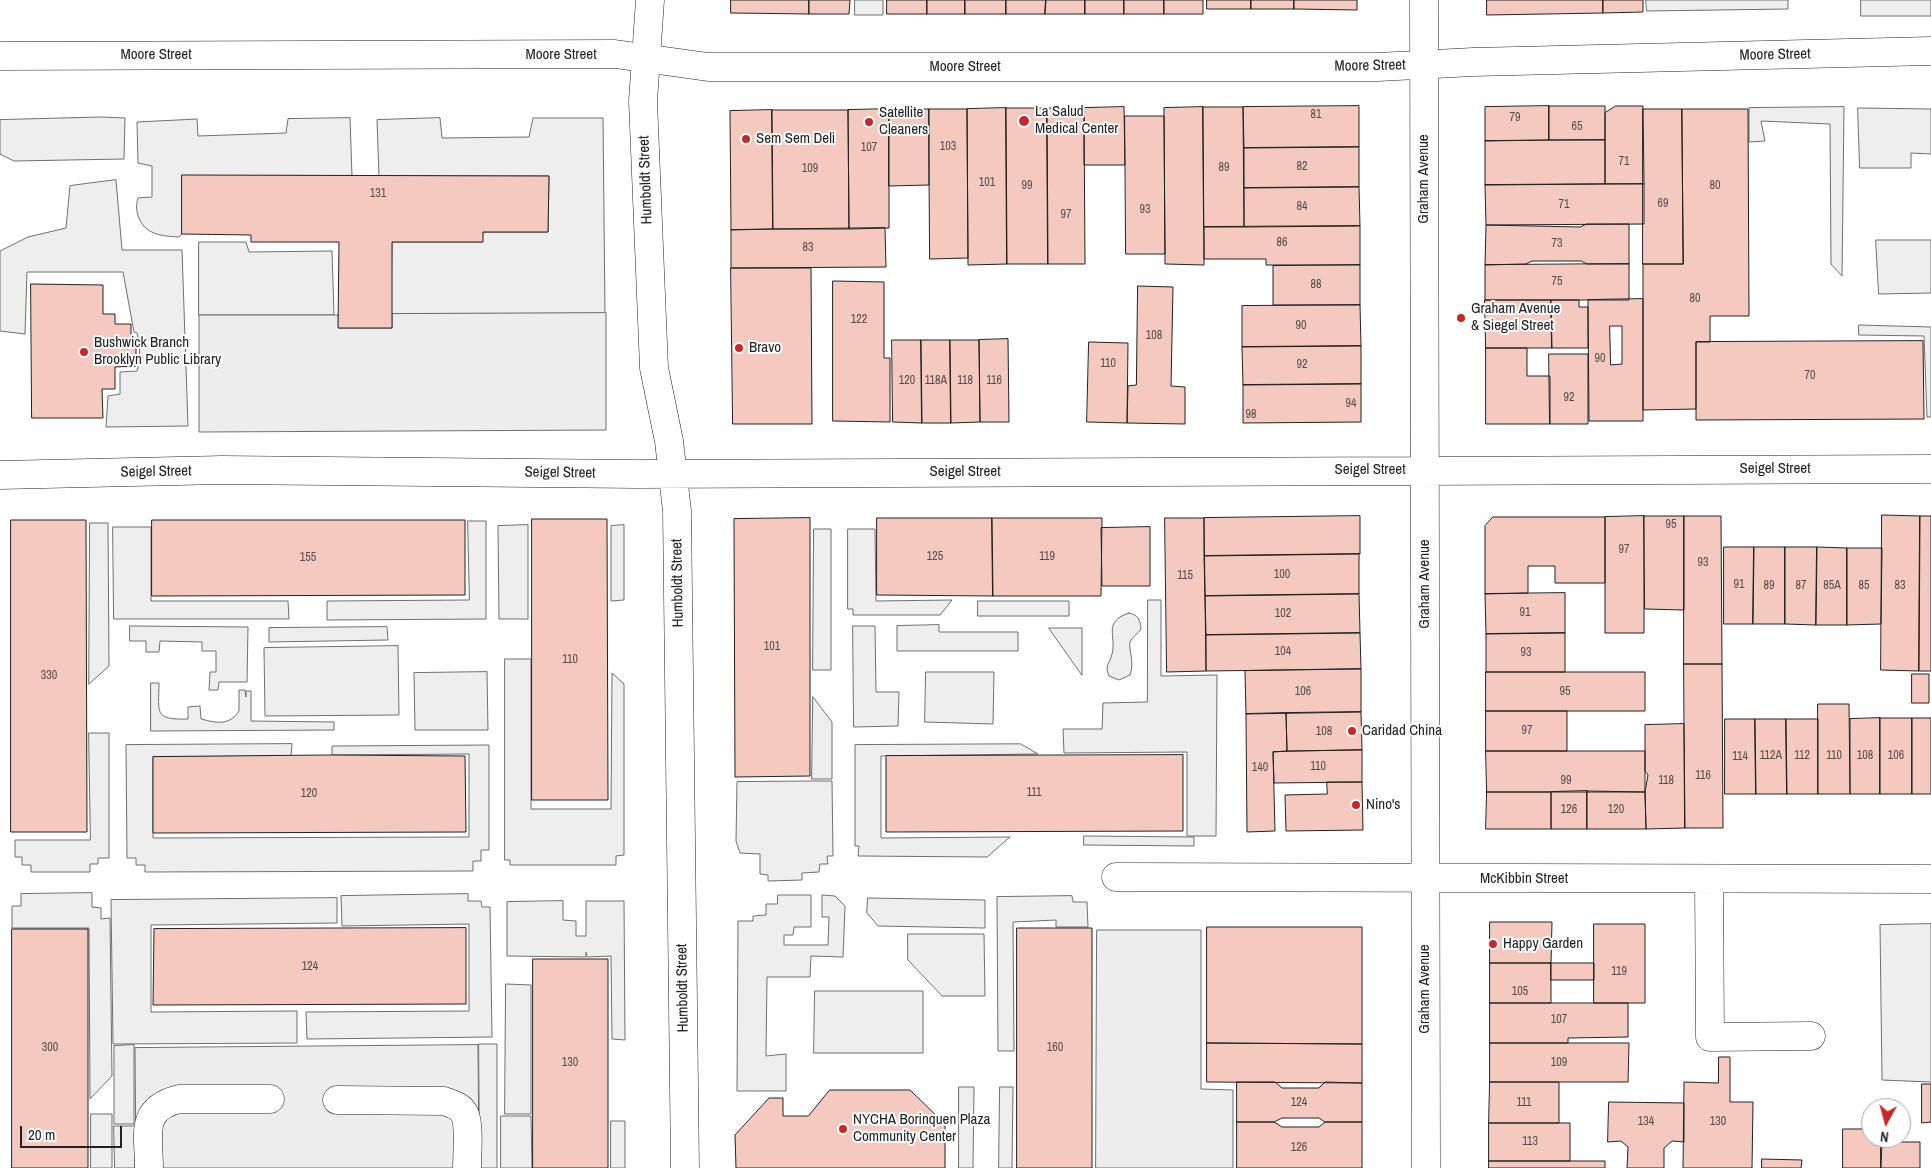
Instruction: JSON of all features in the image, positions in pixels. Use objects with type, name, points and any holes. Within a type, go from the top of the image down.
[{"type":"street","name":"Humboldt Street","points":[[650,0],[643,101],[654,368],[669,441],[677,511],[685,1168]]},
{"type":"street","name":"Graham Avenue","points":[[1424,0],[1426,1168]]},
{"type":"street","name":"Moore Street","points":[[0,56],[614,54],[708,66],[1378,67],[1931,52]]},
{"type":"street","name":"Seigel Street","points":[[0,475],[222,470],[637,474],[1931,469]]},
{"type":"street","name":"McKibbin Street","points":[[1116,876],[1425,879],[1931,879]]},
{"type":"street","points":[[1709,879],[1710,1037],[1811,1036]]},
{"type":"street","points":[[149,1168],[149,1124],[151,1116],[156,1109],[166,1102],[179,1099],[270,1099]]},
{"type":"street","points":[[336,1100],[444,1101],[456,1106],[465,1114],[467,1121],[467,1168]]},
{"type":"shaded area","points":[[855,0],[883,0],[883,15],[855,15]]},
{"type":"shaded area","points":[[1646,0],[1788,0],[1788,9],[1647,11]]},
{"type":"shaded area","points":[[1861,0],[1931,0],[1931,16],[1861,16]]},
{"type":"shaded area","points":[[1844,107],[1842,276],[1831,264],[1830,124],[1761,121],[1765,141],[1749,142],[1749,108]]},
{"type":"shaded area","points":[[1858,108],[1931,109],[1931,154],[1911,153],[1911,168],[1860,168]]},
{"type":"shaded area","points":[[125,118],[124,159],[14,161],[0,154],[0,120]]},
{"type":"shaded area","points":[[350,118],[352,176],[182,176],[182,234],[179,237],[155,234],[142,224],[139,218],[137,213],[138,198],[152,197],[152,166],[138,163],[137,122],[197,119],[198,136],[286,133],[288,119]]},
{"type":"shaded area","points":[[440,118],[442,138],[529,137],[533,118],[603,118],[605,314],[391,314],[392,242],[482,242],[483,232],[548,232],[549,176],[379,176],[377,120]]},
{"type":"shaded area","points":[[116,180],[122,250],[182,250],[188,426],[106,427],[108,396],[120,394],[120,372],[137,371],[139,362],[138,337],[137,333],[134,332],[123,272],[27,272],[25,334],[0,331],[0,251],[28,237],[66,228],[70,186]]},
{"type":"shaded area","points":[[1876,240],[1931,240],[1931,293],[1879,294]]},
{"type":"shaded area","points":[[199,242],[246,242],[249,252],[332,251],[334,315],[199,315]]},
{"type":"shaded area","points":[[606,313],[606,430],[199,432],[199,315],[338,315],[339,328],[392,328],[392,314]]},
{"type":"shaded area","points":[[1859,325],[1931,327],[1931,417],[1927,417],[1924,336],[1859,335]]},
{"type":"shaded area","points":[[468,521],[486,521],[486,619],[327,620],[327,601],[469,600]]},
{"type":"shaded area","points":[[90,523],[108,523],[109,666],[89,684]]},
{"type":"shaded area","points":[[528,525],[528,619],[499,619],[498,526]]},
{"type":"shaded area","points":[[624,525],[624,600],[611,601],[611,526]]},
{"type":"shaded area","points":[[113,527],[151,527],[151,601],[288,601],[289,619],[114,619]]},
{"type":"shaded area","points":[[814,529],[831,529],[831,670],[813,670]]},
{"type":"shaded area","points":[[848,529],[875,529],[876,601],[952,600],[940,615],[853,615],[853,609],[848,609]]},
{"type":"shaded area","points":[[1148,600],[1161,600],[1161,676],[1217,675],[1216,836],[1187,836],[1187,752],[1064,753],[1063,729],[1102,729],[1103,703],[1147,702]]},
{"type":"shaded area","points":[[978,601],[1069,601],[1069,616],[978,616]]},
{"type":"shaded area","points":[[1129,613],[1138,618],[1141,629],[1130,642],[1132,665],[1130,675],[1119,680],[1109,676],[1107,670],[1113,647],[1112,630],[1116,621]]},
{"type":"shaded area","points":[[939,625],[939,632],[1018,632],[1018,651],[897,651],[897,626]]},
{"type":"shaded area","points":[[130,626],[248,627],[247,682],[219,682],[218,690],[209,690],[210,672],[216,672],[216,651],[202,651],[202,642],[160,641],[159,652],[146,652],[146,641],[130,641]]},
{"type":"shaded area","points":[[853,626],[875,626],[876,692],[899,692],[898,726],[854,727]]},
{"type":"shaded area","points":[[387,627],[388,640],[269,642],[269,628]]},
{"type":"shaded area","points":[[1049,628],[1082,628],[1082,675]]},
{"type":"shaded area","points":[[398,646],[399,715],[265,716],[264,648]]},
{"type":"shaded area","points":[[505,659],[531,659],[531,809],[611,809],[612,673],[624,684],[624,855],[616,856],[616,865],[510,865],[510,860],[505,860]]},
{"type":"shaded area","points":[[487,672],[488,730],[415,730],[414,673]]},
{"type":"shaded area","points":[[926,672],[994,672],[993,724],[925,722]]},
{"type":"shaded area","points":[[151,683],[159,683],[160,713],[169,718],[188,719],[188,707],[200,706],[201,719],[217,722],[227,721],[239,711],[239,690],[245,690],[246,697],[246,691],[251,691],[251,721],[334,722],[334,730],[151,731]]},
{"type":"shaded area","points":[[813,697],[832,722],[832,779],[812,779]]},
{"type":"shaded area","points":[[89,733],[109,733],[109,858],[98,858],[98,864],[90,864],[90,872],[31,872],[31,865],[22,865],[22,857],[15,857],[15,840],[90,840]]},
{"type":"shaded area","points":[[292,744],[291,756],[153,757],[153,838],[469,837],[469,754],[332,755],[332,746],[489,745],[489,850],[481,850],[481,861],[473,861],[473,871],[145,872],[145,865],[136,865],[136,858],[127,858],[126,745]]},
{"type":"shaded area","points":[[1021,744],[1038,754],[881,756],[881,838],[1010,837],[987,857],[858,856],[859,846],[855,846],[855,745]]},
{"type":"shaded area","points":[[832,781],[833,856],[827,856],[828,864],[820,864],[819,872],[802,873],[802,880],[768,881],[768,875],[760,874],[760,854],[740,853],[736,841],[737,782]]},
{"type":"shaded area","points":[[1084,836],[1194,837],[1194,846],[1084,845]]},
{"type":"shaded area","points":[[92,893],[92,907],[101,908],[101,919],[110,918],[112,1076],[90,1099],[89,928],[12,928],[12,906],[21,906],[21,894]]},
{"type":"shaded area","points":[[468,894],[468,901],[481,901],[482,907],[490,907],[492,1037],[307,1039],[306,1012],[469,1011],[469,924],[342,926],[341,896]]},
{"type":"shaded area","points":[[778,895],[811,895],[811,927],[794,927],[793,935],[784,935],[784,945],[828,945],[829,917],[822,917],[822,895],[835,896],[845,906],[843,957],[811,956],[810,977],[767,977],[766,1056],[786,1054],[786,1091],[737,1091],[738,921],[753,921],[753,916],[766,915],[766,904],[777,904]]},
{"type":"shaded area","points":[[1072,896],[1073,902],[1087,902],[1088,927],[1056,927],[1056,920],[1013,922],[1014,1051],[998,1051],[997,897]]},
{"type":"shaded area","points":[[337,898],[337,923],[151,925],[151,1012],[297,1011],[297,1043],[113,1044],[111,900]]},
{"type":"shaded area","points":[[868,898],[985,900],[985,928],[878,926],[867,913]]},
{"type":"shaded area","points":[[563,901],[563,920],[576,921],[576,936],[586,936],[586,901],[624,901],[625,1040],[612,1039],[611,956],[587,957],[586,952],[586,957],[507,956],[507,902]]},
{"type":"shaded area","points":[[1931,924],[1931,1082],[1882,1080],[1880,925]]},
{"type":"shaded area","points":[[1097,930],[1201,930],[1201,1089],[1233,1090],[1233,1168],[1096,1168]]},
{"type":"shaded area","points":[[908,934],[984,934],[985,996],[942,996],[908,960]]},
{"type":"shaded area","points":[[506,984],[531,985],[531,1114],[505,1114]]},
{"type":"shaded area","points":[[815,991],[923,991],[923,1053],[814,1053]]},
{"type":"shaded area","points":[[479,1044],[497,1044],[497,1168],[480,1168]]},
{"type":"shaded area","points":[[134,1045],[134,1124],[114,1124],[114,1046]]},
{"type":"shaded area","points":[[478,1045],[479,1168],[136,1168],[135,1048]]},
{"type":"shaded area","points":[[959,1087],[974,1087],[973,1168],[959,1168]]},
{"type":"shaded area","points":[[1000,1087],[1013,1087],[1012,1168],[999,1168]]},
{"type":"shaded area","points":[[91,1114],[112,1114],[112,1168],[91,1168]]},
{"type":"shaded area","points":[[501,1116],[531,1116],[532,1168],[501,1168]]},
{"type":"shaded area","points":[[611,1121],[625,1121],[625,1168],[611,1168]]},
{"type":"shaded area","points":[[114,1126],[135,1126],[135,1168],[115,1168]]},
{"type":"building","points":[[731,0],[809,0],[809,14],[731,13]]},
{"type":"building","points":[[809,0],[850,0],[849,14],[809,14]]},
{"type":"building","points":[[887,0],[927,0],[927,14],[887,14]]},
{"type":"building","points":[[927,0],[965,0],[965,14],[927,14]]},
{"type":"building","points":[[965,0],[1006,0],[1006,14],[965,14]]},
{"type":"building","points":[[1006,0],[1046,0],[1045,14],[1006,14]]},
{"type":"building","points":[[1046,0],[1085,0],[1085,14],[1045,14]]},
{"type":"building","points":[[1085,0],[1124,0],[1124,14],[1085,14]]},
{"type":"building","points":[[1124,0],[1164,0],[1164,14],[1124,14]]},
{"type":"building","points":[[1164,0],[1203,0],[1203,14],[1164,14]]},
{"type":"building","points":[[1207,0],[1251,0],[1251,9],[1207,9]]},
{"type":"building","points":[[1251,0],[1294,0],[1294,9],[1251,9]]},
{"type":"building","points":[[1294,0],[1357,0],[1357,10],[1294,9]]},
{"type":"building","points":[[1487,0],[1603,0],[1603,13],[1487,15]]},
{"type":"building","points":[[1603,0],[1643,0],[1643,12],[1603,13]]},
{"type":"building","points":[[1359,106],[1359,147],[1244,148],[1243,107]]},
{"type":"building","points":[[1549,106],[1605,106],[1605,140],[1549,140]]},
{"type":"building","points":[[1549,106],[1549,140],[1485,141],[1485,107]]},
{"type":"building","points":[[1616,106],[1643,106],[1644,184],[1605,184],[1605,113]]},
{"type":"building","points":[[1124,107],[1125,165],[1084,165],[1084,108]]},
{"type":"building","points":[[1203,107],[1243,107],[1244,227],[1204,227]]},
{"type":"building","points":[[1203,107],[1204,265],[1165,264],[1164,108]]},
{"type":"building","points":[[1006,108],[1007,264],[968,265],[967,109]]},
{"type":"building","points":[[1006,108],[1047,108],[1048,264],[1007,264]]},
{"type":"building","points":[[1047,108],[1084,108],[1085,264],[1048,264]]},
{"type":"building","points":[[889,109],[929,109],[929,185],[889,186]]},
{"type":"building","points":[[889,109],[889,228],[849,229],[848,110]]},
{"type":"building","points":[[929,109],[967,109],[968,258],[930,259]]},
{"type":"building","points":[[1643,109],[1682,109],[1683,264],[1643,264]]},
{"type":"building","points":[[1682,109],[1748,109],[1749,316],[1710,316],[1710,342],[1696,342],[1696,409],[1643,410],[1643,264],[1683,264]]},
{"type":"building","points":[[772,110],[848,110],[849,229],[773,229]]},
{"type":"building","points":[[772,110],[773,229],[731,230],[730,111]]},
{"type":"building","points":[[1125,116],[1164,116],[1165,254],[1126,254]]},
{"type":"building","points":[[1605,140],[1605,184],[1485,185],[1485,141]]},
{"type":"building","points":[[1359,147],[1359,187],[1244,188],[1244,148]]},
{"type":"building","points":[[182,175],[549,176],[548,232],[483,232],[483,242],[392,242],[392,328],[338,328],[339,242],[251,242],[251,235],[182,234]]},
{"type":"building","points":[[1644,184],[1644,224],[1486,225],[1485,185]]},
{"type":"building","points":[[1359,187],[1360,226],[1244,227],[1244,188]]},
{"type":"building","points":[[1587,224],[1629,224],[1629,264],[1587,264],[1581,261],[1532,261],[1526,264],[1485,265],[1486,225],[1580,227]]},
{"type":"building","points":[[1360,226],[1360,265],[1266,265],[1266,259],[1204,259],[1204,227]]},
{"type":"building","points":[[885,228],[886,267],[731,268],[731,230]]},
{"type":"building","points":[[1629,264],[1629,300],[1485,300],[1485,265]]},
{"type":"building","points":[[1360,265],[1360,305],[1273,305],[1273,266]]},
{"type":"building","points":[[731,268],[811,268],[812,424],[733,424]]},
{"type":"building","points":[[833,281],[884,282],[884,358],[890,358],[890,422],[833,421]]},
{"type":"building","name":"Bushwick Branch Brooklyn Public Library","points":[[31,284],[103,285],[103,314],[115,314],[115,324],[131,324],[131,338],[136,338],[136,366],[115,367],[115,389],[102,389],[103,418],[32,418]]},
{"type":"building","points":[[1138,286],[1173,287],[1171,386],[1185,387],[1185,424],[1127,423],[1128,386],[1136,385]]},
{"type":"building","points":[[1643,299],[1643,421],[1589,421],[1588,300]],"holes":[[[1610,326],[1622,326],[1622,364],[1611,365]]]},
{"type":"building","points":[[1485,300],[1551,300],[1552,348],[1486,348]]},
{"type":"building","points":[[1551,300],[1579,300],[1579,307],[1588,307],[1588,348],[1552,348]]},
{"type":"building","points":[[1360,305],[1361,346],[1242,347],[1242,306]]},
{"type":"building","points":[[1008,339],[1009,422],[980,422],[979,340]]},
{"type":"building","points":[[892,340],[921,340],[922,423],[893,422]]},
{"type":"building","points":[[921,340],[950,340],[951,423],[922,423]]},
{"type":"building","points":[[950,340],[979,340],[980,422],[951,423]]},
{"type":"building","points":[[1923,341],[1924,419],[1696,420],[1696,342]]},
{"type":"building","points":[[1089,342],[1128,343],[1127,423],[1087,422]]},
{"type":"building","points":[[1361,346],[1361,384],[1243,385],[1242,347]]},
{"type":"building","points":[[1486,348],[1527,348],[1527,376],[1550,376],[1550,424],[1486,424]]},
{"type":"building","points":[[1549,354],[1588,354],[1588,424],[1550,424]]},
{"type":"building","points":[[1361,384],[1361,422],[1243,423],[1243,385]]},
{"type":"building","points":[[1882,515],[1920,516],[1919,671],[1881,670]]},
{"type":"building","points":[[1360,516],[1360,554],[1204,556],[1204,518]]},
{"type":"building","points":[[1644,516],[1644,633],[1605,633],[1605,517]]},
{"type":"building","points":[[1644,516],[1684,516],[1684,610],[1645,609]]},
{"type":"building","points":[[1684,516],[1721,516],[1722,664],[1684,664]]},
{"type":"building","points":[[1920,516],[1931,516],[1931,671],[1919,671]]},
{"type":"building","points":[[1493,517],[1605,517],[1605,583],[1555,583],[1555,566],[1528,566],[1528,593],[1485,594],[1485,526]]},
{"type":"building","points":[[810,518],[810,776],[735,777],[734,519]]},
{"type":"building","points":[[877,518],[992,518],[993,596],[877,595]]},
{"type":"building","points":[[992,518],[1102,518],[1101,596],[993,596]]},
{"type":"building","points":[[1165,518],[1204,518],[1206,671],[1167,672]]},
{"type":"building","points":[[532,519],[607,519],[608,800],[532,800]]},
{"type":"building","points":[[11,520],[86,520],[87,832],[11,832]]},
{"type":"building","points":[[152,520],[465,520],[465,595],[152,596]]},
{"type":"building","points":[[1150,527],[1150,586],[1102,586],[1101,528]]},
{"type":"building","points":[[1724,547],[1754,547],[1753,624],[1724,624]]},
{"type":"building","points":[[1754,547],[1785,547],[1785,624],[1753,624]]},
{"type":"building","points":[[1785,547],[1817,547],[1816,625],[1785,624]]},
{"type":"building","points":[[1817,547],[1847,548],[1847,625],[1816,625]]},
{"type":"building","points":[[1847,548],[1882,548],[1881,624],[1847,625]]},
{"type":"building","points":[[1359,554],[1359,594],[1205,596],[1204,556]]},
{"type":"building","points":[[1565,593],[1565,633],[1486,634],[1485,594]]},
{"type":"building","points":[[1359,594],[1360,633],[1206,635],[1205,596]]},
{"type":"building","points":[[1360,633],[1361,669],[1206,671],[1206,635]]},
{"type":"building","points":[[1565,633],[1565,672],[1486,672],[1486,634]]},
{"type":"building","points":[[1684,664],[1722,664],[1723,828],[1685,828]]},
{"type":"building","points":[[1361,669],[1361,712],[1246,714],[1245,671]]},
{"type":"building","points":[[1486,672],[1645,672],[1645,711],[1486,711]]},
{"type":"building","points":[[1912,674],[1929,674],[1929,703],[1912,703]]},
{"type":"building","points":[[1818,704],[1849,704],[1850,794],[1818,794]]},
{"type":"building","points":[[1486,711],[1567,711],[1567,751],[1486,751]]},
{"type":"building","points":[[1361,712],[1362,750],[1287,751],[1286,713]]},
{"type":"building","points":[[1286,713],[1287,751],[1273,752],[1275,831],[1247,832],[1246,714]]},
{"type":"building","points":[[1880,718],[1912,718],[1912,794],[1880,794]]},
{"type":"building","points":[[1880,718],[1880,794],[1850,794],[1850,719]]},
{"type":"building","points":[[1912,718],[1931,718],[1931,794],[1912,794]]},
{"type":"building","points":[[1725,719],[1755,719],[1756,794],[1725,794]]},
{"type":"building","points":[[1755,719],[1786,719],[1787,794],[1756,794]]},
{"type":"building","points":[[1786,719],[1818,719],[1818,794],[1787,794]]},
{"type":"building","points":[[1684,724],[1685,828],[1646,829],[1645,792],[1648,775],[1645,771],[1645,725]]},
{"type":"building","points":[[1362,750],[1362,782],[1274,783],[1273,752]]},
{"type":"building","points":[[1486,751],[1645,751],[1645,792],[1487,792]]},
{"type":"building","points":[[1183,755],[1183,831],[886,832],[886,756]]},
{"type":"building","points":[[465,756],[466,832],[153,833],[153,757]]},
{"type":"building","points":[[1327,782],[1362,782],[1363,830],[1286,831],[1285,795],[1327,794]]},
{"type":"building","points":[[1587,791],[1645,792],[1646,829],[1587,829]]},
{"type":"building","points":[[1587,791],[1587,829],[1551,829],[1551,792]]},
{"type":"building","points":[[1487,792],[1551,792],[1551,829],[1486,829]]},
{"type":"building","points":[[1490,922],[1552,922],[1551,963],[1490,963]]},
{"type":"building","points":[[1594,924],[1645,924],[1645,1003],[1594,1003]]},
{"type":"building","points":[[1207,927],[1362,927],[1362,1044],[1207,1043]]},
{"type":"building","points":[[466,928],[466,1004],[153,1005],[154,929]]},
{"type":"building","points":[[1017,928],[1092,928],[1092,1168],[1017,1168]]},
{"type":"building","points":[[12,929],[88,929],[88,1168],[12,1168]]},
{"type":"building","points":[[533,959],[608,959],[608,1168],[533,1168]]},
{"type":"building","points":[[1490,963],[1551,963],[1551,1003],[1490,1003]]},
{"type":"building","points":[[1551,963],[1594,963],[1594,980],[1551,980]]},
{"type":"building","points":[[1490,1003],[1628,1003],[1628,1037],[1568,1038],[1568,1043],[1490,1043]]},
{"type":"building","points":[[1207,1043],[1362,1044],[1362,1083],[1207,1082]]},
{"type":"building","points":[[1490,1043],[1629,1043],[1628,1082],[1490,1082]]},
{"type":"building","points":[[1719,1057],[1730,1057],[1730,1102],[1753,1102],[1752,1168],[1683,1168],[1684,1082],[1718,1083]]},
{"type":"building","points":[[1237,1082],[1275,1082],[1282,1088],[1319,1088],[1325,1082],[1362,1083],[1362,1122],[1325,1122],[1319,1118],[1282,1118],[1274,1122],[1237,1122]]},
{"type":"building","points":[[1490,1082],[1559,1082],[1559,1123],[1489,1123]]},
{"type":"building","points":[[1922,1084],[1931,1084],[1931,1122],[1922,1123]]},
{"type":"building","name":"NYCHA Borinquen Plaza Community Center","points":[[830,1090],[910,1090],[945,1124],[945,1168],[736,1168],[735,1135],[769,1098],[783,1098],[783,1116],[808,1116]]},
{"type":"building","points":[[1609,1102],[1684,1103],[1684,1142],[1672,1141],[1664,1148],[1664,1168],[1627,1168],[1628,1147],[1621,1141],[1608,1142]]},
{"type":"building","points":[[1237,1122],[1274,1122],[1282,1127],[1319,1127],[1325,1122],[1362,1122],[1362,1168],[1237,1168]]},
{"type":"building","points":[[1489,1123],[1570,1123],[1570,1161],[1489,1161]]},
{"type":"building","points":[[1843,1129],[1861,1129],[1861,1148],[1882,1148],[1881,1168],[1843,1168]]},
{"type":"building","points":[[1911,1142],[1920,1142],[1920,1168],[1881,1168],[1881,1148],[1911,1148]]},
{"type":"building","points":[[1762,1159],[1802,1160],[1801,1168],[1762,1168]]},
{"type":"building","points":[[1489,1161],[1605,1161],[1605,1168],[1489,1168]]},
{"type":"place","name":"La Salud Medical Center","points":[[1024,121]]},
{"type":"place","name":"Satellite Cleaners","points":[[869,122]]},
{"type":"place","name":"Sem Sem Deli","points":[[746,139]]},
{"type":"place","name":"Graham Avenue & Siegel Street","points":[[1461,318]]},
{"type":"place","name":"Bravo","points":[[739,348]]},
{"type":"place","name":"Bushwick Branch Brooklyn Public Library","points":[[84,352]]},
{"type":"place","name":"Caridad China","points":[[1352,731]]},
{"type":"place","name":"Nino's","points":[[1356,805]]},
{"type":"place","name":"Happy Garden","points":[[1493,944]]},
{"type":"place","name":"NYCHA Borinquen Plaza Community Center","points":[[843,1129]]}]
